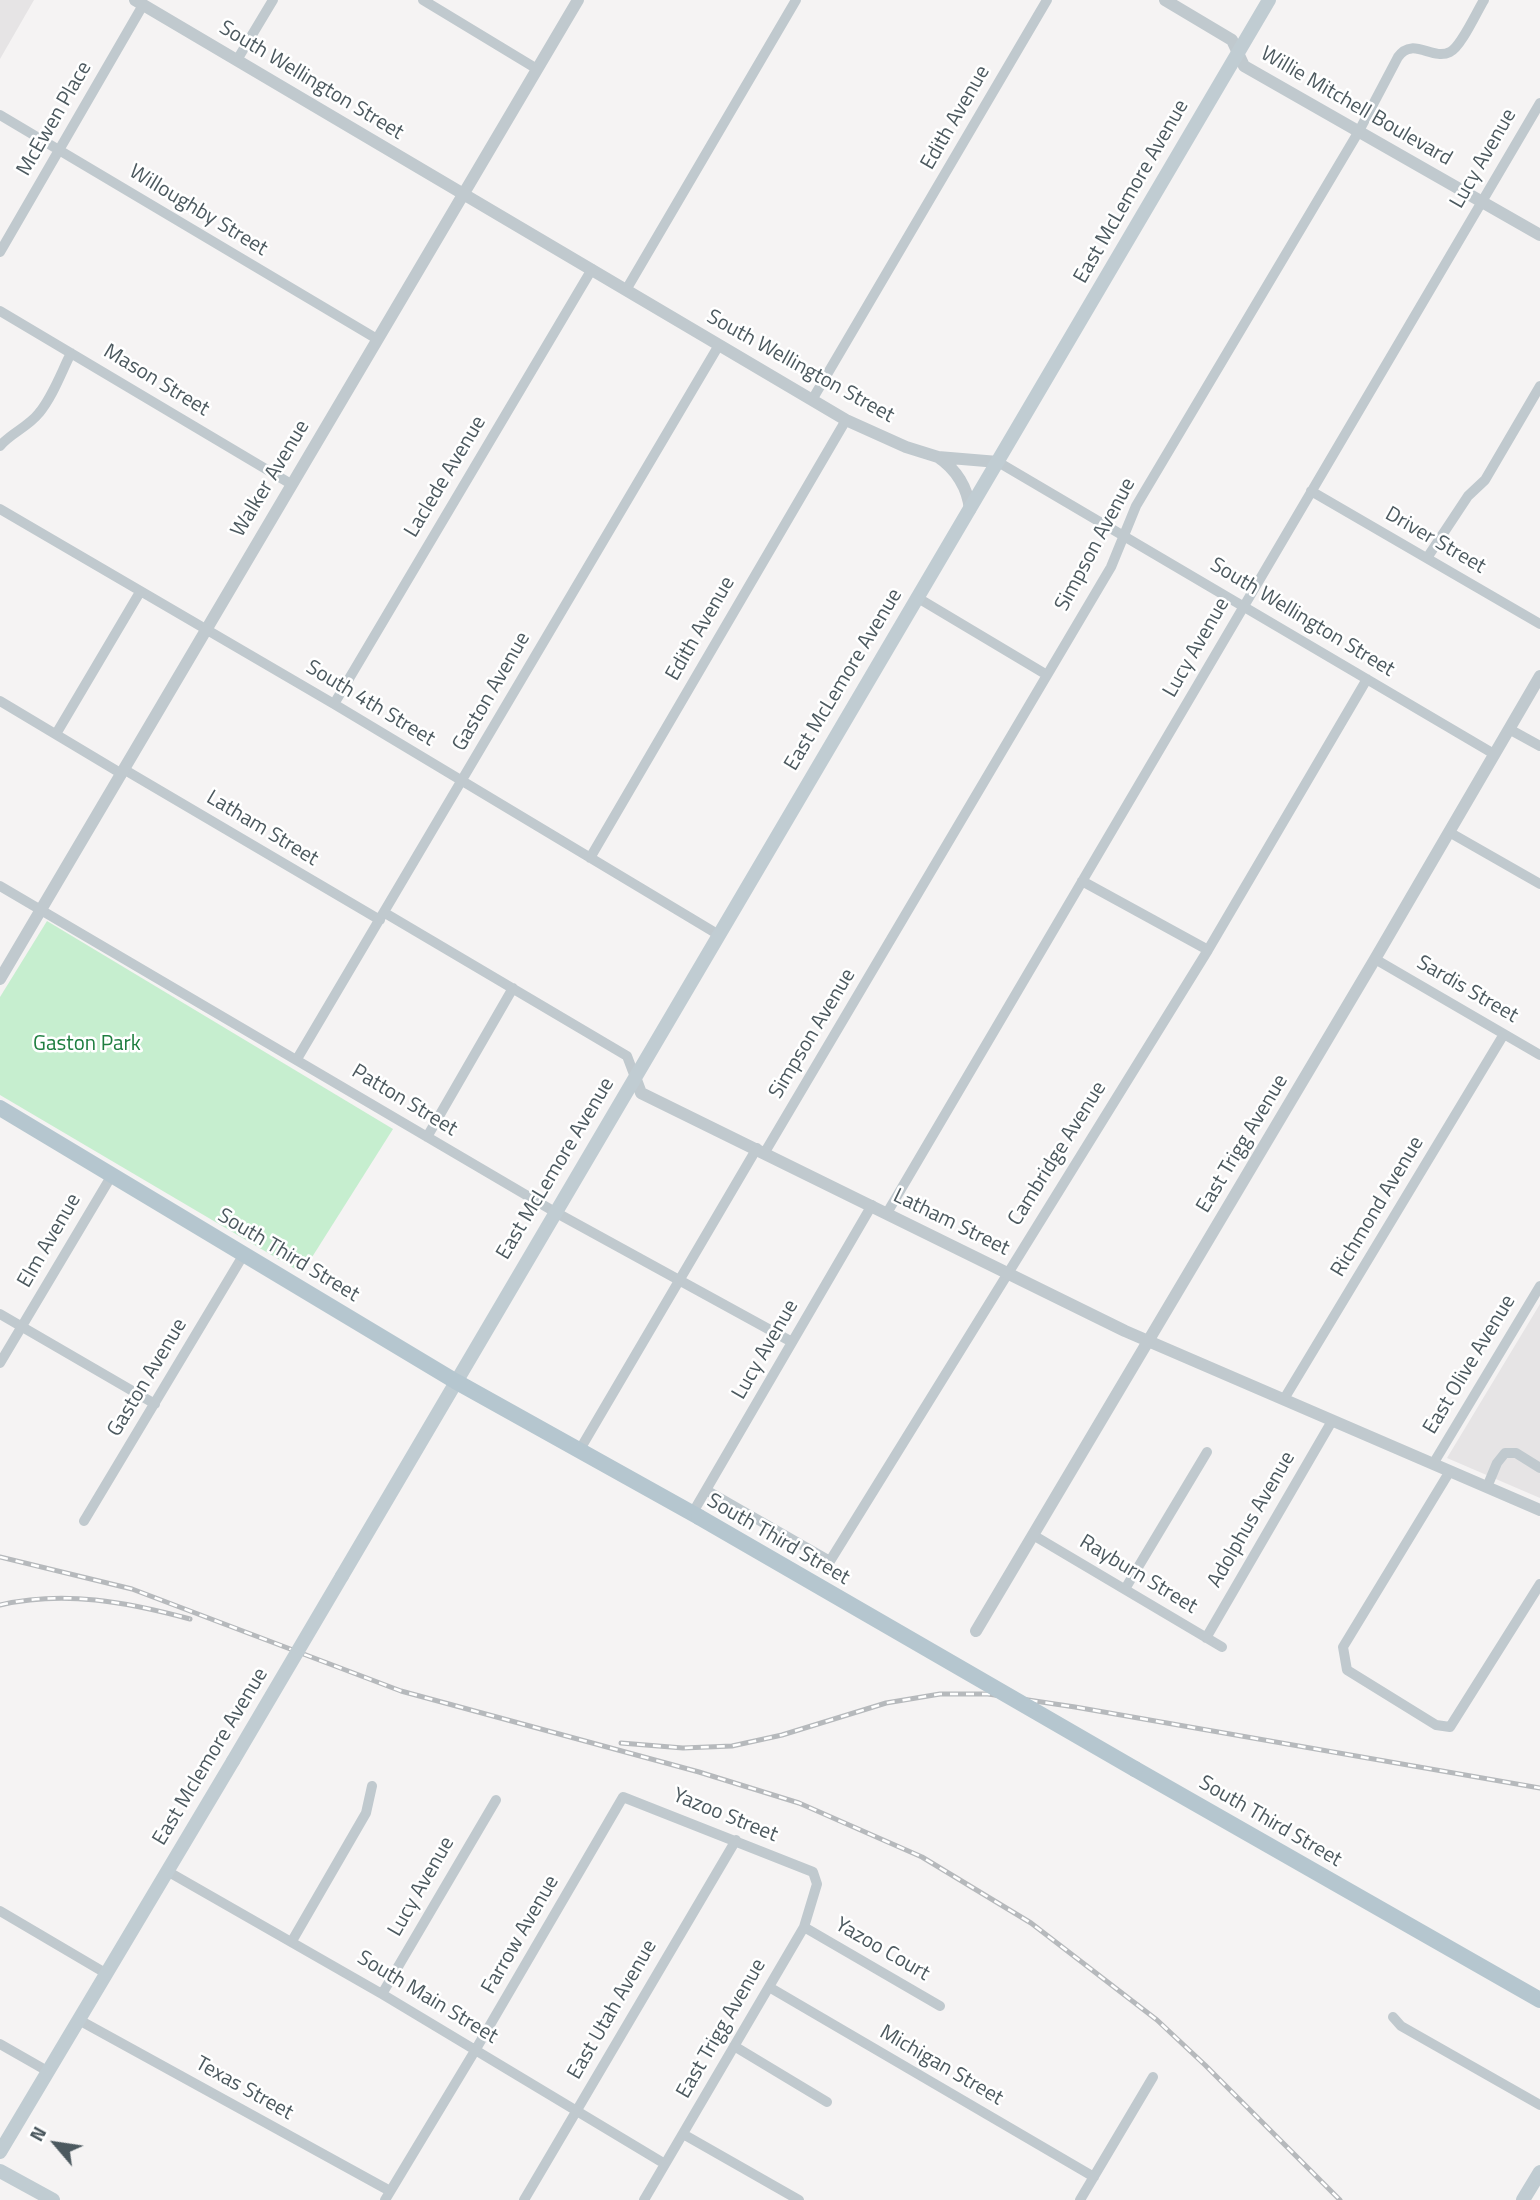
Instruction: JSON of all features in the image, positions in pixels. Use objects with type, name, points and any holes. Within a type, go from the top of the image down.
[{"type":"main road","name":"East McLemore Avenue","points":[[455,1381],[1269,0]]},
{"type":"main road","name":"South Third Street","points":[[0,1108],[455,1381],[696,1516],[1540,2000]]},
{"type":"main road","name":"East Mclemore Avenue","points":[[0,2152],[455,1381]]},
{"type":"main road","points":[[0,2171],[53,2200]]},
{"type":"main road","points":[[1523,2200],[1540,2172]]},
{"type":"street","points":[[237,60],[273,0]]},
{"type":"street","points":[[423,0],[537,69]]},
{"type":"street","name":"Walker Avenue","points":[[0,979],[578,0]]},
{"type":"street","points":[[626,290],[796,0]]},
{"type":"street","name":"Edith Avenue","points":[[812,401],[1047,0]]},
{"type":"street","name":"Willie Mitchell Boulevard","points":[[1165,0],[1232,40],[1244,66],[1540,235]]},
{"type":"street","name":"Simpson Avenue","points":[[579,1451],[1111,567],[1136,506],[1359,131],[1401,53],[1415,47],[1444,54],[1450,52],[1458,45],[1484,0]]},
{"type":"street","name":"South Wellington Street","points":[[139,2],[846,420],[906,447],[938,457],[998,462],[1494,754]]},
{"type":"street","name":"McEwen Place","points":[[0,252],[139,2]]},
{"type":"street","name":"Lucy Avenue","points":[[887,1213],[1540,103]]},
{"type":"street","name":"Willoughby Street","points":[[0,115],[377,339]]},
{"type":"street","name":"Laclede Avenue","points":[[334,704],[592,269]]},
{"type":"street","name":"Mason Street","points":[[0,312],[291,484]]},
{"type":"street","name":"Gaston Avenue","points":[[297,1059],[719,345]]},
{"type":"street","points":[[0,446],[27,426],[40,412],[71,353]]},
{"type":"street","points":[[1427,558],[1468,496],[1485,480],[1540,386]]},
{"type":"street","name":"Edith Avenue","points":[[590,858],[846,420]]},
{"type":"street","points":[[938,457],[947,463],[960,479],[968,495],[970,510]]},
{"type":"street","name":"Driver Street","points":[[1311,491],[1540,625]]},
{"type":"street","name":"South 4th Street","points":[[0,509],[719,934]]},
{"type":"street","points":[[56,734],[140,593]]},
{"type":"street","points":[[918,598],[1046,675]]},
{"type":"street","name":"East Trigg Avenue","points":[[976,1631],[1375,960],[1540,676]]},
{"type":"street","name":"Cambridge Avenue","points":[[706,1490],[830,1560],[1208,950],[1367,678]]},
{"type":"street","name":"Latham Street","points":[[0,701],[513,988],[627,1056],[641,1093],[1148,1340],[1540,1510]]},
{"type":"street","points":[[1509,729],[1540,746]]},
{"type":"street","points":[[1449,832],[1540,884]]},
{"type":"street","points":[[1082,881],[1208,950]]},
{"type":"street","name":"Patton Street","points":[[0,886],[555,1212],[792,1342]]},
{"type":"street","name":"Sardis Street","points":[[1375,960],[1540,1055]]},
{"type":"street","points":[[427,1137],[513,988]]},
{"type":"street","name":"Richmond Avenue","points":[[1284,1399],[1504,1034]]},
{"type":"street","name":"Elm Avenue","points":[[0,1363],[112,1175]]},
{"type":"street","name":"Lucy Avenue","points":[[696,1516],[706,1490],[872,1205]]},
{"type":"street","name":"Gaston Avenue","points":[[84,1521],[244,1254]]},
{"type":"street","name":"East Olive Avenue","points":[[1433,1464],[1540,1286]]},
{"type":"street","points":[[0,1314],[155,1404]]},
{"type":"street","name":"Adolphus Avenue","points":[[1206,1638],[1332,1421]]},
{"type":"street","points":[[1125,1589],[1207,1452]]},
{"type":"street","points":[[1487,1487],[1497,1463],[1505,1454],[1516,1453],[1540,1468]]},
{"type":"street","points":[[1450,1471],[1343,1647],[1347,1670],[1436,1725],[1450,1727],[1540,1584]]},
{"type":"street","name":"Rayburn Street","points":[[1033,1535],[1223,1647]]},
{"type":"street","points":[[292,1941],[366,1813],[372,1786]]},
{"type":"street","name":"Yazoo Street","points":[[623,1797],[813,1872]]},
{"type":"street","name":"Farrow Avenue","points":[[388,2195],[623,1797]]},
{"type":"street","name":"Lucy Avenue","points":[[382,1994],[496,1800]]},
{"type":"street","name":"East Utah Avenue","points":[[524,2200],[736,1840]]},
{"type":"street","name":"South Main Street","points":[[167,1871],[476,2049],[665,2164]]},
{"type":"street","name":"East Trigg Avenue","points":[[645,2199],[804,1927],[817,1884],[813,1872]]},
{"type":"street","points":[[0,1911],[107,1974]]},
{"type":"street","name":"Yazoo Court","points":[[804,1927],[940,2006]]},
{"type":"street","name":"Michigan Street","points":[[769,1987],[1094,2177]]},
{"type":"street","points":[[1393,2017],[1401,2026],[1540,2105]]},
{"type":"street","name":"Texas Street","points":[[79,2020],[388,2195]]},
{"type":"street","points":[[0,2044],[49,2072]]},
{"type":"street","points":[[734,2046],[827,2102]]},
{"type":"street","points":[[1080,2200],[1153,2077]]},
{"type":"street","points":[[682,2134],[799,2200]]},
{"type":"shaded area","points":[[0,0],[34,0],[0,59]]},
{"type":"shaded area","points":[[1540,1304],[1540,1498],[1447,1458]]},
{"type":"green space","name":"Gaston Park","points":[[47,921],[393,1129],[302,1273],[0,1095],[0,997]]},
{"type":"railway","points":[[0,1557],[132,1589],[401,1691],[699,1772],[799,1803],[922,1857],[1031,1923],[1157,2020],[1340,2200]]},
{"type":"railway","points":[[0,1605],[48,1598],[72,1598],[119,1603],[190,1619]]},
{"type":"railway","points":[[621,1743],[683,1748],[732,1746],[782,1735],[886,1703],[940,1694],[988,1694],[1540,1788]]}]
